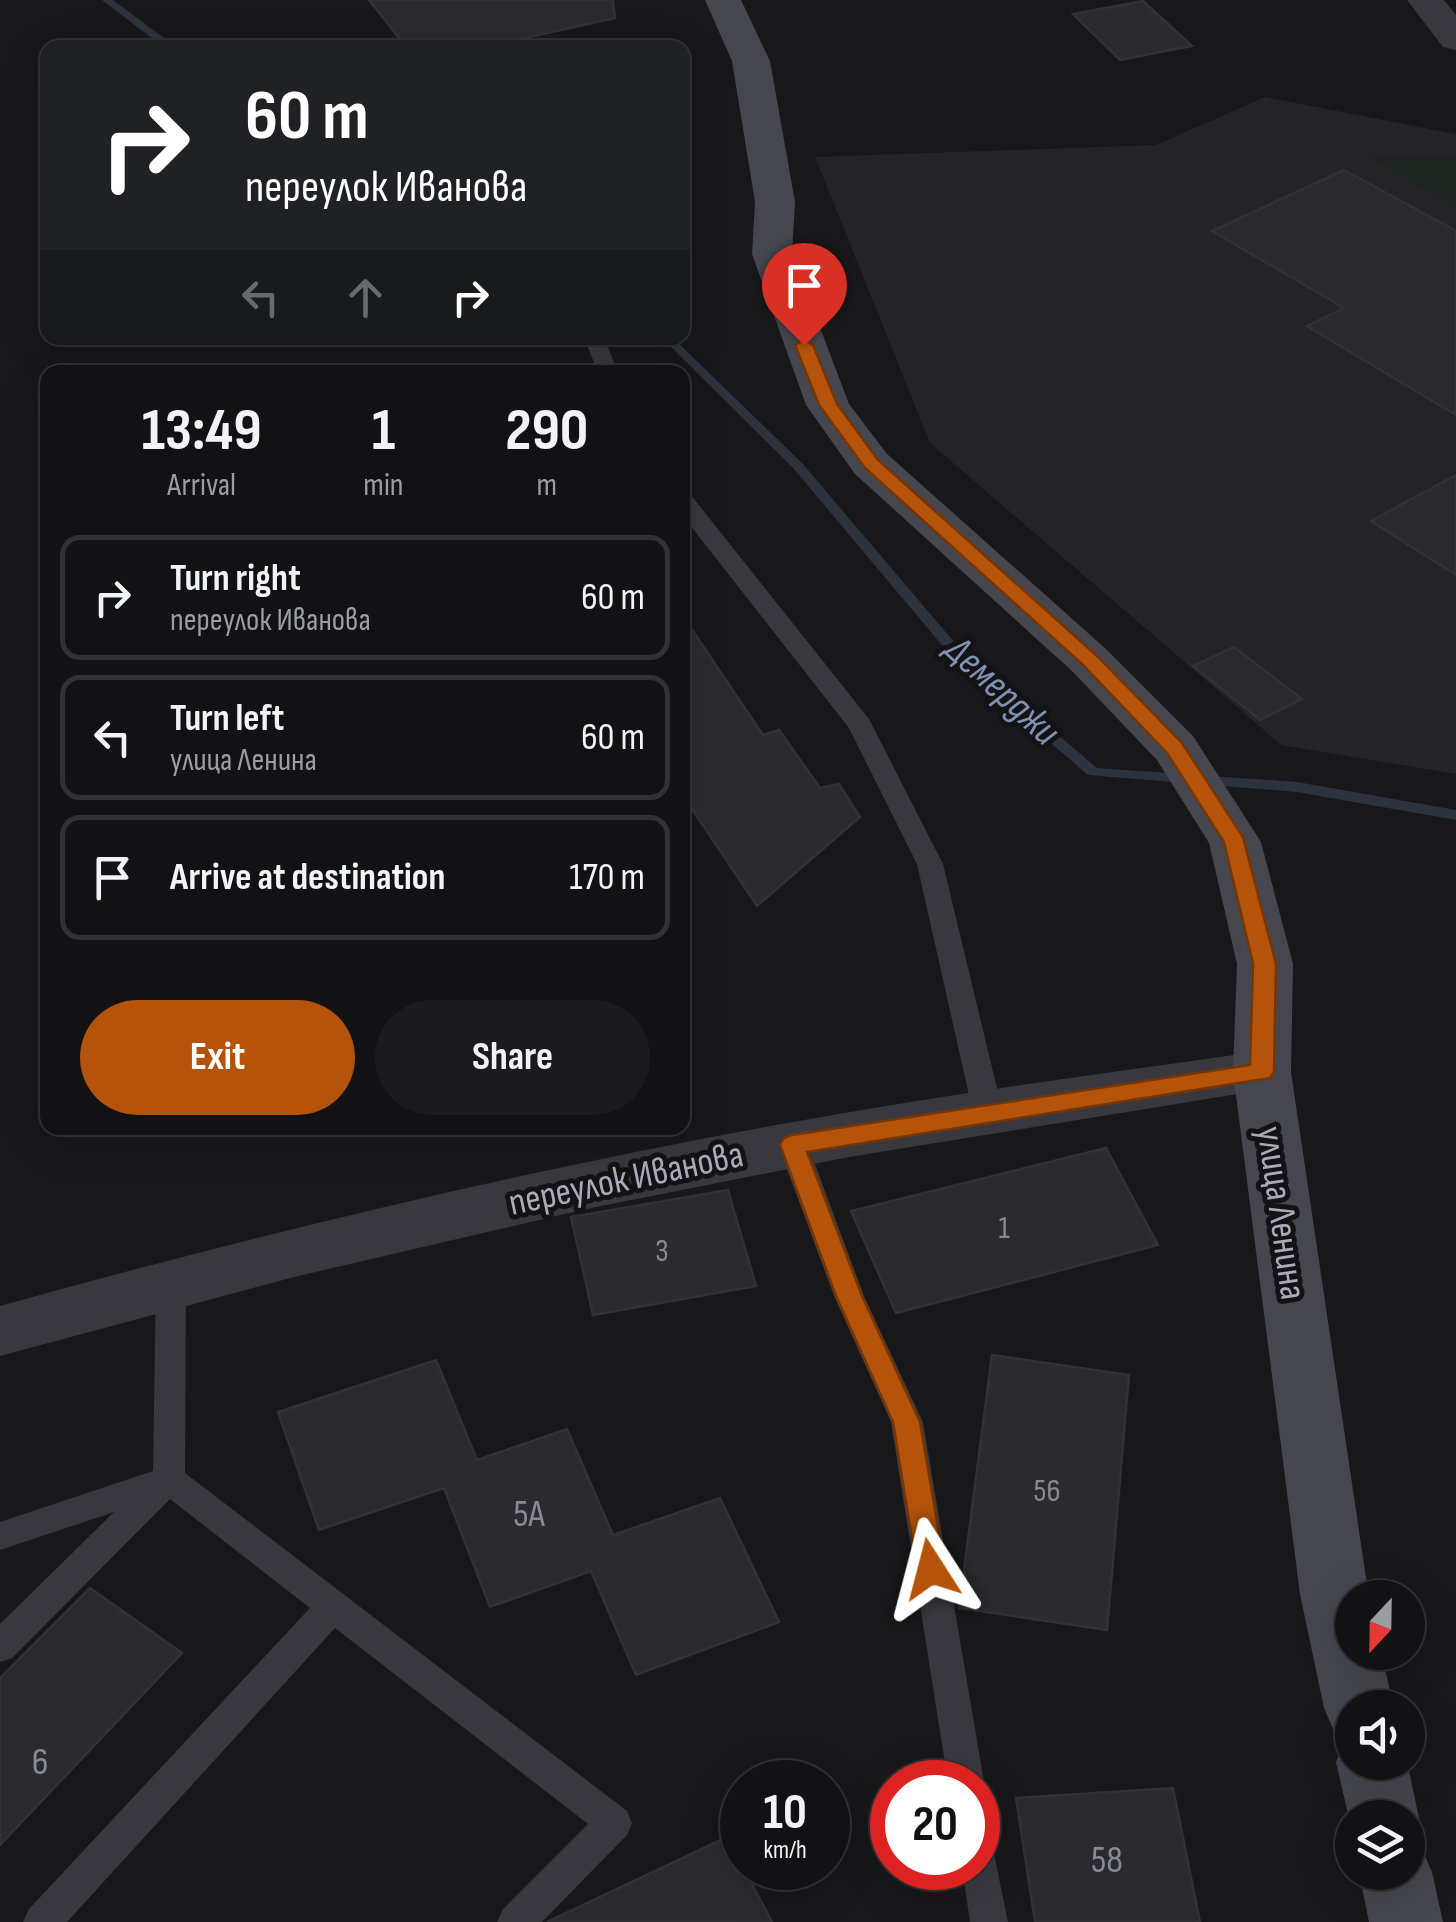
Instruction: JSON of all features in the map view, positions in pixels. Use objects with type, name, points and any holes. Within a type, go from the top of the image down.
[{"type":"main road","name":"улица Ленина","points":[[723,0],[751,61],[775,202],[772,254],[828,405],[872,464],[1089,660],[1174,748],[1235,842],[1265,964],[1262,1072],[1334,1594],[1355,1690]]},
{"type":"main road","points":[[1399,1890],[1406,1922]]},
{"type":"street","points":[[1425,0],[1456,38]]},
{"type":"street","name":"переулок Иванова","points":[[0,1331],[171,1282],[481,1209],[792,1145],[1262,1072]]},
{"type":"lane","points":[[690,509],[860,726],[930,864],[988,1114]]},
{"type":"lane","points":[[792,1145],[849,1296],[907,1422],[962,1760]]},
{"type":"lane","points":[[0,1647],[169,1479],[171,1282]]},
{"type":"lane","points":[[0,1536],[169,1479]]},
{"type":"lane","points":[[169,1479],[614,1823],[516,1922]]},
{"type":"lane","points":[[42,1922],[334,1604]]},
{"type":"lane","points":[[984,1890],[989,1922]]},
{"type":"shaded area","points":[[1265,97],[1456,134],[1456,774],[1281,745],[930,443],[815,157],[1156,145]]},
{"type":"shaded area","points":[[1364,155],[1456,156],[1456,208]]},
{"type":"building","points":[[369,0],[613,0],[615,18],[516,40],[401,40]]},
{"type":"building","points":[[1143,1],[1192,46],[1120,60],[1073,14]]},
{"type":"building","points":[[1344,170],[1456,231],[1456,415],[1307,326],[1344,308],[1212,231]]},
{"type":"building","points":[[1456,475],[1456,575],[1371,521]]},
{"type":"building","points":[[690,627],[763,735],[779,730],[820,788],[839,784],[860,817],[757,906],[690,806]]},
{"type":"building","points":[[1234,647],[1302,699],[1260,720],[1193,666]]},
{"type":"building","points":[[1106,1148],[1158,1245],[896,1313],[851,1211]]},
{"type":"building","points":[[728,1190],[756,1286],[593,1315],[571,1217]]},
{"type":"building","points":[[992,1355],[1129,1375],[1107,1630],[959,1608]]},
{"type":"building","points":[[436,1360],[477,1460],[567,1429],[613,1535],[720,1498],[779,1622],[636,1675],[591,1571],[490,1607],[444,1488],[319,1530],[278,1412]]},
{"type":"building","points":[[90,1588],[182,1653],[0,1845],[0,1678]]},
{"type":"building","points":[[1173,1788],[1200,1922],[1035,1922],[1016,1798]]},
{"type":"building","points":[[720,1840],[720,1890],[755,1890],[772,1922],[547,1922]]},
{"type":"waterway","name":"Демерджи","points":[[107,0],[161,40]]},
{"type":"waterway","name":"Демерджи","points":[[674,345],[798,466],[961,659],[1093,772],[1297,787],[1456,815]]},
{"type":"route","points":[[804,345],[828,405],[872,464],[1089,660],[1174,748],[1235,842],[1265,964],[1262,1072],[792,1145],[849,1296],[907,1422],[931,1569]]}]
